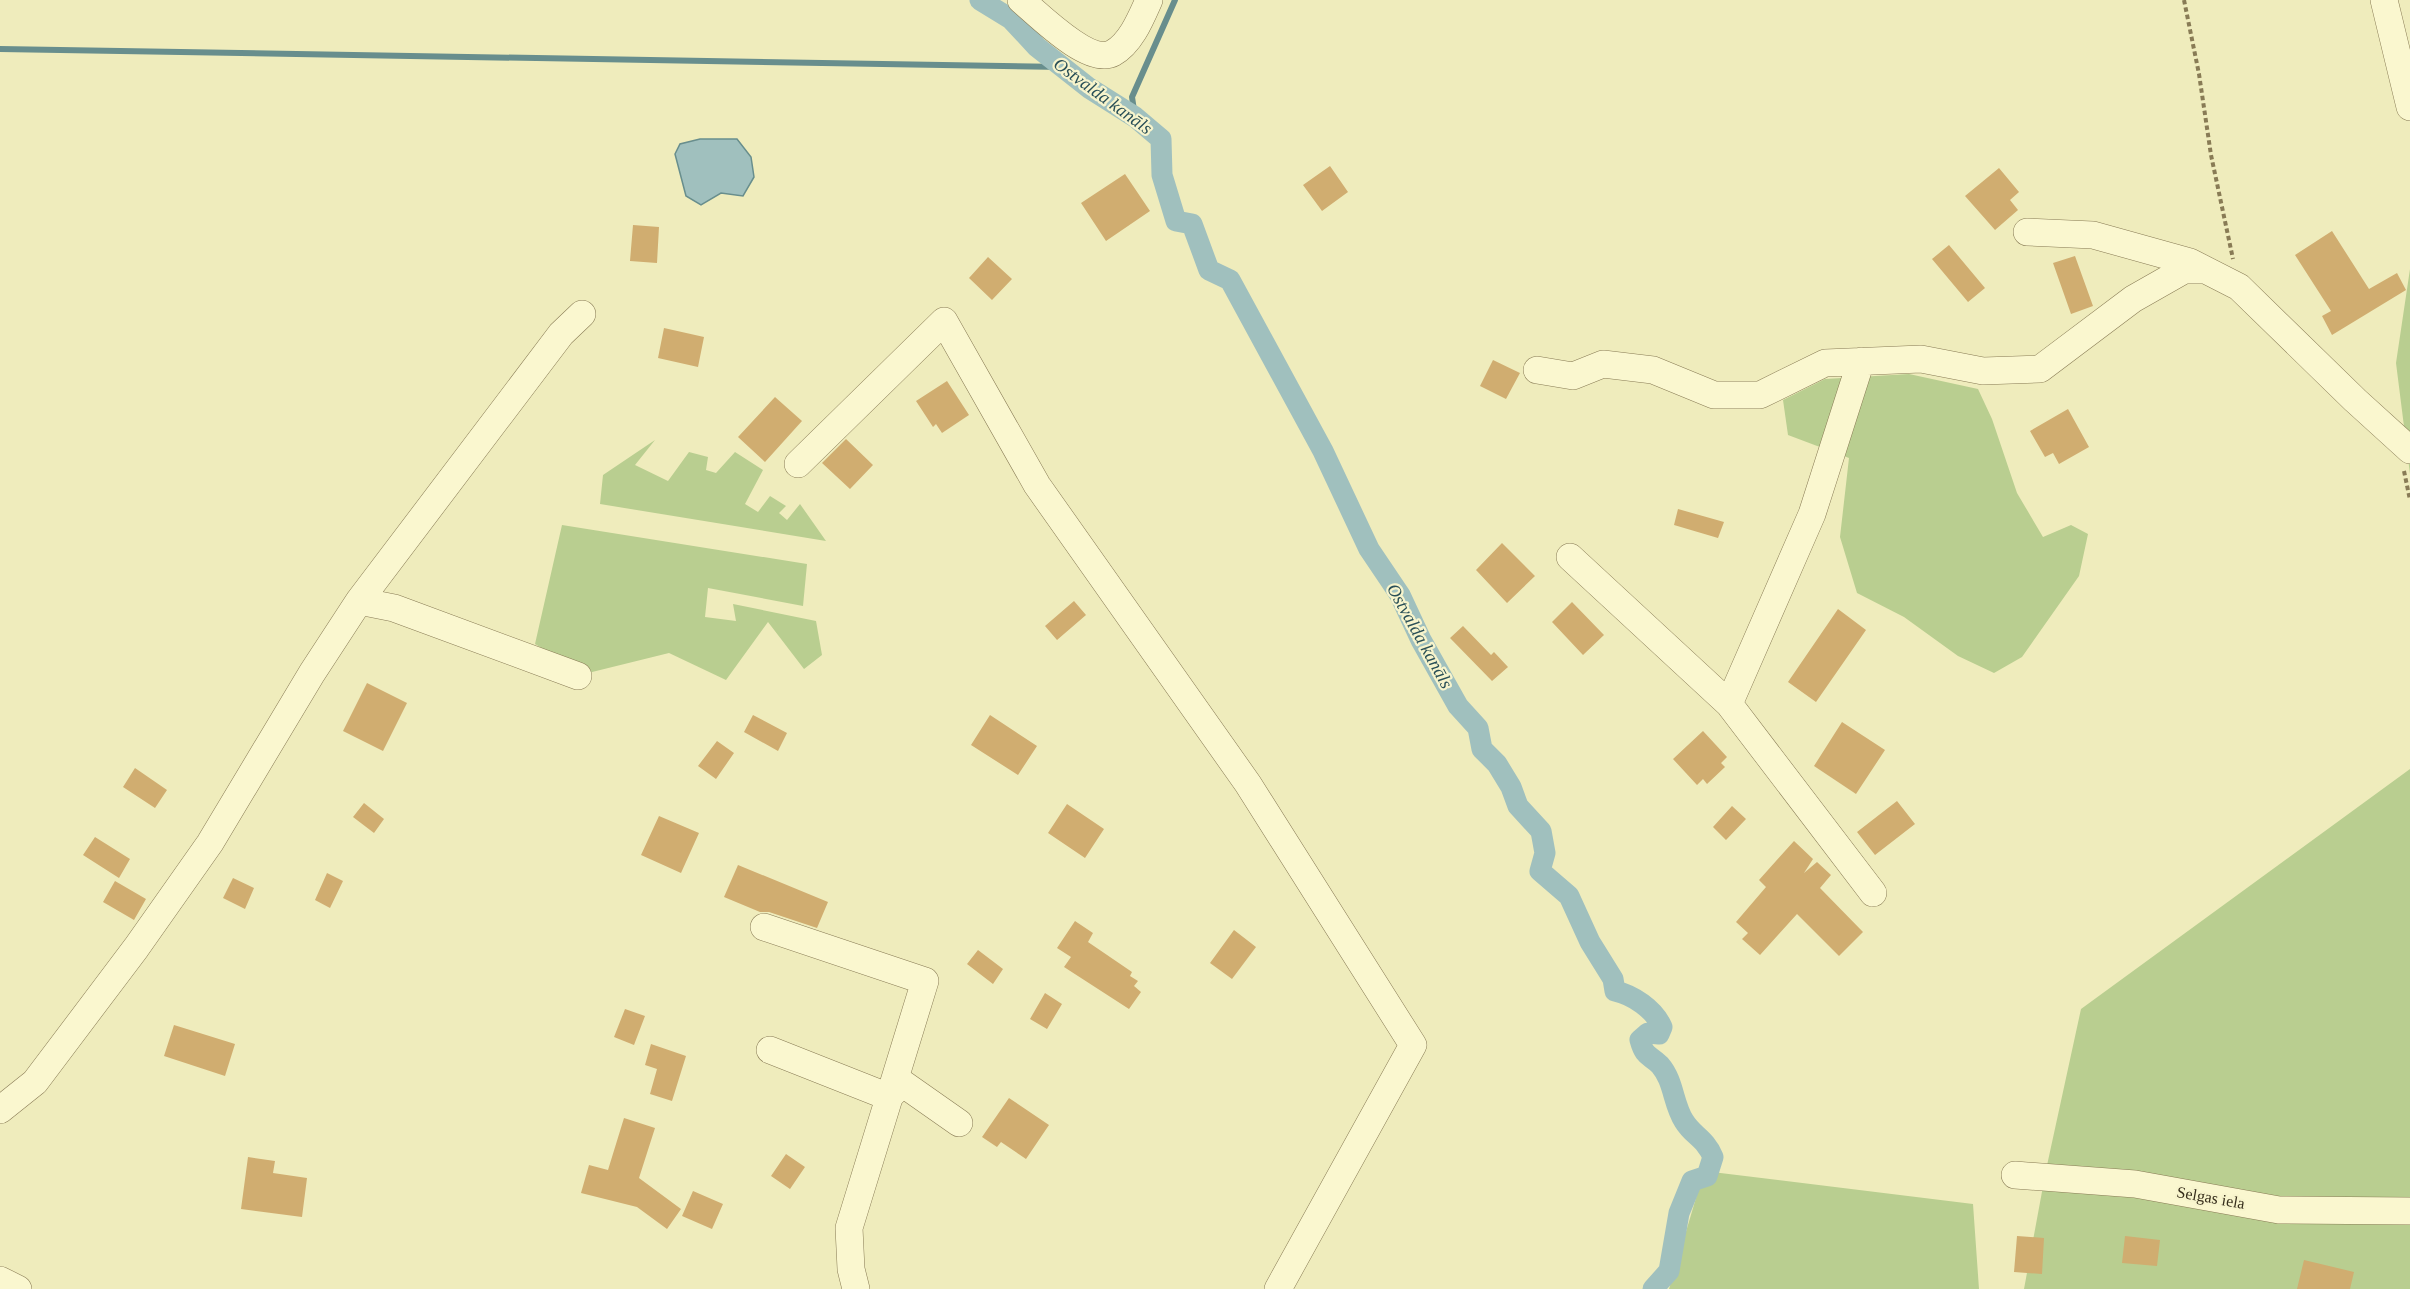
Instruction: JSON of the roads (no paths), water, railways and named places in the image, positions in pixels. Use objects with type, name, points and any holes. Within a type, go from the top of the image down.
[{"type":"street","points":[[1021,0],[1074,44],[1097,56],[1112,54],[1126,41],[1141,19],[1149,0]]},
{"type":"street","points":[[2384,0],[2410,107]]},
{"type":"street","points":[[2027,232],[2092,235],[2190,262],[2239,287],[2410,450]]},
{"type":"street","points":[[1538,370],[1572,376],[1603,364],[1653,370],[1714,395],[1760,395],[1825,363],[1921,359],[1983,372],[2040,369],[2133,299],[2184,270],[2205,270]]},
{"type":"street","points":[[0,1110],[35,1082],[136,948],[210,843],[312,673],[359,602],[561,334],[582,314]]},
{"type":"street","points":[[798,464],[944,321],[1037,485],[1248,784],[1413,1045],[1278,1289]]},
{"type":"street","points":[[1729,704],[1812,514],[1861,361]]},
{"type":"street","points":[[1570,557],[1729,704],[1873,893]]},
{"type":"street","points":[[359,602],[394,608],[578,676]]},
{"type":"street","points":[[764,927],[925,981],[896,1090],[849,1228],[851,1269],[856,1289]]},
{"type":"street","points":[[896,1090],[941,994]]},
{"type":"street","points":[[770,1050],[896,1090],[959,1123]]},
{"type":"street","name":"Selgas iela","points":[[2015,1175],[2135,1184],[2279,1210],[2409,1211]]},
{"type":"street","points":[[0,1280],[18,1289]]},
{"type":"water","points":[[700,139],[737,139],[751,157],[754,177],[743,196],[721,193],[701,205],[686,196],[675,154],[680,144]]},
{"type":"waterway","name":"Ostvalda kanāls","points":[[980,0],[1011,19],[1037,47],[1089,88],[1135,117],[1161,139],[1162,175],[1176,221],[1192,224],[1209,270],[1230,280],[1323,451],[1369,549],[1400,595],[1421,640],[1458,706],[1478,728],[1482,749],[1497,764],[1511,787],[1518,806],[1541,831],[1545,853],[1540,871],[1569,896],[1590,942],[1613,979],[1615,991],[1642,1004],[1654,1014],[1662,1027],[1659,1034],[1648,1033],[1640,1040],[1642,1046],[1665,1071],[1680,1114],[1713,1157],[1707,1176],[1692,1181],[1679,1213],[1669,1271],[1653,1289]]},
{"type":"waterway","points":[[1135,117],[1132,97],[1175,0]]},
{"type":"waterway","points":[[0,49],[1064,67]]}]
